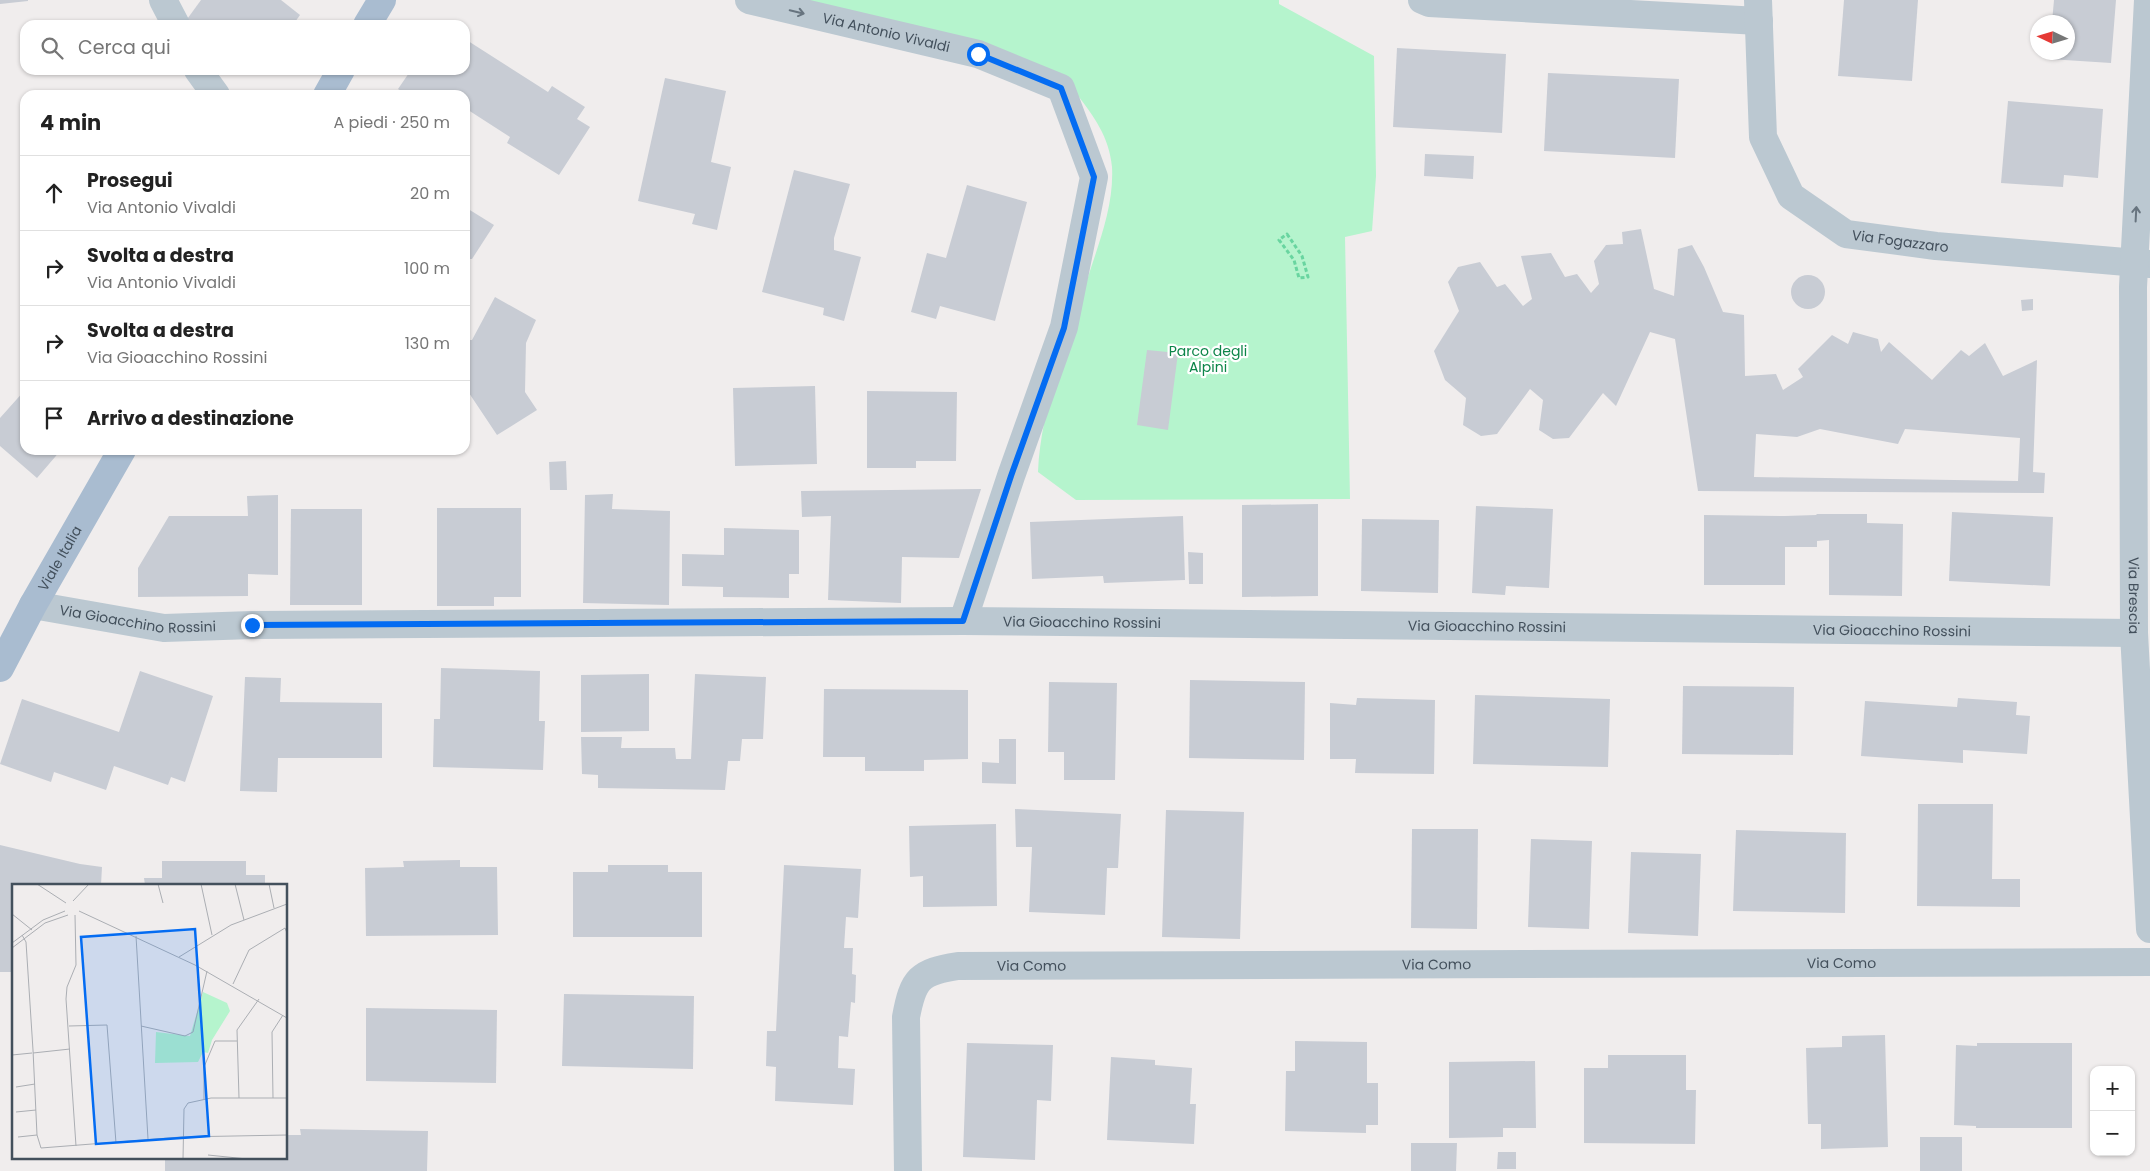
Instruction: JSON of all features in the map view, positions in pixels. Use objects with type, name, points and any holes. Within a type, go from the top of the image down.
[{"type":"main road","points":[[370,20],[382,0]]},
{"type":"main road","points":[[330,90],[338,75]]},
{"type":"main road","name":"Viale Italia","points":[[0,668],[32,605],[119,455]]},
{"type":"street","points":[[163,0],[173,20]]},
{"type":"street","name":"Via Antonio Vivaldi","points":[[749,0],[978,54],[1061,88],[1094,177],[1064,328],[1011,476],[963,621]]},
{"type":"street","points":[[1422,0],[1429,3],[1758,10]]},
{"type":"street","name":"Via Brescia","points":[[2148,0],[2134,633],[2150,929]]},
{"type":"street","name":"Via Fogazzaro","points":[[1758,10],[1762,137],[1791,196],[1846,234],[1936,246],[2142,263]]},
{"type":"street","points":[[202,75],[212,90]]},
{"type":"street","name":"Via Gioacchino Rossini","points":[[32,605],[164,628],[252,625],[963,621],[2134,633]]},
{"type":"street","name":"Via Como","points":[[908,1171],[906,1017],[911,993],[921,978],[932,970],[958,966],[2150,962]]},
{"type":"path","points":[[1287,234],[1302,256],[1308,277],[1299,278],[1294,260],[1279,240],[1287,234]]},
{"type":"green space","name":"Parco degli Alpini","points":[[754,0],[1279,0],[1279,4],[1374,56],[1376,176],[1372,231],[1345,237],[1350,499],[1076,500],[1038,472],[1044,422],[1050,397],[1109,208],[1112,167],[1108,146],[1100,127],[1076,93]]},
{"type":"building","points":[[0,0],[28,0],[28,1],[0,4]]},
{"type":"building","points":[[201,0],[281,0],[300,15],[296,20],[186,20]]},
{"type":"building","points":[[1844,0],[1918,0],[1912,81],[1838,76]]},
{"type":"building","points":[[2054,0],[2116,0],[2111,63],[2064,60],[2075,60],[2075,15],[2053,15]]},
{"type":"building","points":[[470,42],[548,92],[552,86],[585,107],[577,119],[590,127],[559,175],[507,143],[510,137],[470,111],[470,90],[398,89],[408,75],[470,75]]},
{"type":"building","points":[[1397,48],[1506,54],[1502,133],[1393,127]]},
{"type":"building","points":[[1548,73],[1679,79],[1675,158],[1544,151]]},
{"type":"building","points":[[665,78],[726,91],[711,162],[731,167],[717,230],[692,224],[695,214],[638,201]]},
{"type":"building","points":[[2008,101],[2103,109],[2098,178],[2064,175],[2063,187],[2001,183]]},
{"type":"building","points":[[1425,154],[1474,156],[1473,179],[1424,176]]},
{"type":"building","points":[[794,170],[850,184],[834,238],[834,250],[861,257],[844,321],[823,315],[824,308],[762,292]]},
{"type":"building","points":[[967,185],[1027,202],[995,321],[940,306],[936,319],[911,312],[927,253],[946,258]]},
{"type":"building","points":[[470,210],[494,225],[472,259],[470,259]]},
{"type":"building","points":[[1641,229],[1654,289],[1674,296],[1678,249],[1692,245],[1704,267],[1723,312],[1744,315],[1745,376],[1776,374],[1783,390],[1803,377],[1798,369],[1832,335],[1848,344],[1853,332],[1878,339],[1881,352],[1889,342],[1932,380],[1961,350],[1969,356],[1985,343],[2003,376],[2037,360],[2033,472],[2045,473],[2044,493],[1698,491],[1675,339],[1650,332],[1616,406],[1603,393],[1569,438],[1553,439],[1539,430],[1543,400],[1530,389],[1497,434],[1481,436],[1463,425],[1466,398],[1445,380],[1434,351],[1459,311],[1448,282],[1458,267],[1480,262],[1497,287],[1505,284],[1523,306],[1532,299],[1521,256],[1551,253],[1565,277],[1577,274],[1591,293],[1599,284],[1594,261],[1606,245],[1623,244],[1622,232]],"holes":[[[1820,429],[1898,444],[1905,429],[2020,438],[2018,481],[1754,477],[1756,434],[1797,437]]]},
{"type":"building","points":[[1808,275],[1815,276],[1820,280],[1824,285],[1824,299],[1820,304],[1815,308],[1808,309],[1801,308],[1796,304],[1792,299],[1791,292],[1792,285],[1796,280],[1801,276]]},
{"type":"building","points":[[495,297],[536,320],[526,343],[525,392],[537,410],[497,435],[470,394],[470,340],[472,340]]},
{"type":"building","points":[[2033,299],[2033,310],[2022,311],[2021,300]]},
{"type":"building","points":[[1147,350],[1178,353],[1168,430],[1137,425]]},
{"type":"building","points":[[815,386],[817,464],[735,466],[733,388]]},
{"type":"building","points":[[867,391],[957,392],[956,461],[916,461],[916,468],[867,468]]},
{"type":"building","points":[[20,396],[20,455],[57,455],[37,478],[0,446],[0,418]]},
{"type":"building","points":[[566,461],[567,490],[550,490],[549,462]]},
{"type":"building","points":[[981,489],[959,558],[902,557],[901,603],[828,600],[831,516],[802,517],[801,491]]},
{"type":"building","points":[[613,494],[612,509],[670,511],[669,605],[583,603],[585,495]]},
{"type":"building","points":[[278,495],[278,575],[248,574],[248,596],[138,597],[138,568],[169,516],[248,516],[247,496]]},
{"type":"building","points":[[1318,504],[1318,596],[1242,597],[1242,505]]},
{"type":"building","points":[[1476,506],[1553,509],[1549,588],[1506,586],[1505,595],[1472,593]]},
{"type":"building","points":[[437,508],[521,508],[521,597],[494,597],[494,606],[437,606]]},
{"type":"building","points":[[291,509],[362,509],[362,605],[290,605]]},
{"type":"building","points":[[1952,512],[2053,517],[2050,586],[1949,581]]},
{"type":"building","points":[[1867,514],[1867,523],[1903,524],[1902,596],[1829,595],[1829,540],[1817,541],[1817,547],[1785,547],[1785,585],[1704,585],[1704,515],[1785,516]]},
{"type":"building","points":[[1183,516],[1185,580],[1104,583],[1103,576],[1032,579],[1030,522]]},
{"type":"building","points":[[1362,519],[1439,520],[1438,593],[1361,591]]},
{"type":"building","points":[[724,528],[799,530],[799,574],[789,574],[789,598],[723,597],[723,587],[682,586],[682,554],[724,555]]},
{"type":"building","points":[[1188,552],[1203,553],[1203,584],[1189,584]]},
{"type":"building","points":[[441,668],[540,671],[539,721],[545,721],[543,770],[433,767],[434,719],[440,719]]},
{"type":"building","points":[[140,671],[213,696],[185,782],[171,777],[168,785],[114,766],[106,790],[54,772],[51,782],[0,764],[22,699],[119,732]]},
{"type":"building","points":[[649,674],[649,731],[581,732],[581,675]]},
{"type":"building","points":[[695,674],[766,677],[763,739],[742,739],[740,761],[728,761],[725,790],[598,788],[598,775],[582,774],[581,737],[622,737],[621,748],[675,748],[676,759],[691,759]]},
{"type":"building","points":[[245,677],[281,678],[280,702],[382,703],[382,758],[278,758],[277,792],[240,791]]},
{"type":"building","points":[[1190,680],[1305,682],[1304,760],[1189,758]]},
{"type":"building","points":[[1049,682],[1117,683],[1115,780],[1064,780],[1064,752],[1048,752]]},
{"type":"building","points":[[1683,686],[1794,687],[1793,755],[1682,754]]},
{"type":"building","points":[[824,689],[968,690],[968,759],[924,760],[924,771],[865,771],[865,757],[823,757]]},
{"type":"building","points":[[1475,695],[1610,699],[1608,767],[1473,764]]},
{"type":"building","points":[[1357,698],[1435,700],[1434,774],[1355,773],[1356,759],[1330,759],[1330,703],[1356,705]]},
{"type":"building","points":[[1958,698],[2017,702],[2016,715],[2030,716],[2027,754],[1963,750],[1963,763],[1861,756],[1865,701],[1957,707]]},
{"type":"building","points":[[999,739],[1016,739],[1016,784],[982,783],[982,762],[999,763]]},
{"type":"building","points":[[1918,804],[1993,804],[1992,879],[2020,879],[2020,907],[1917,906]]},
{"type":"building","points":[[1015,809],[1121,814],[1118,868],[1107,868],[1105,915],[1029,912],[1032,847],[1016,847]]},
{"type":"building","points":[[1166,810],[1244,812],[1240,939],[1162,937]]},
{"type":"building","points":[[996,824],[997,906],[923,907],[923,876],[910,877],[909,826]]},
{"type":"building","points":[[1412,829],[1478,829],[1477,929],[1411,928]]},
{"type":"building","points":[[1736,830],[1846,833],[1845,913],[1733,911]]},
{"type":"building","points":[[1531,839],[1592,841],[1589,929],[1528,927]]},
{"type":"building","points":[[0,845],[80,864],[102,867],[101,884],[12,884],[12,972],[0,972]]},
{"type":"building","points":[[1631,852],[1701,854],[1698,936],[1628,933]]},
{"type":"building","points":[[460,860],[460,867],[497,867],[498,935],[366,936],[365,868],[404,867],[403,861]]},
{"type":"building","points":[[162,861],[246,861],[246,875],[265,875],[265,884],[145,884],[144,878],[162,878]]},
{"type":"building","points":[[608,865],[668,865],[668,872],[702,872],[702,937],[573,937],[573,872],[608,872]]},
{"type":"building","points":[[784,865],[861,869],[858,918],[846,917],[844,948],[853,948],[852,974],[856,975],[855,1003],[851,1002],[848,1037],[839,1036],[838,1068],[855,1069],[853,1105],[775,1101],[776,1067],[766,1066],[767,1031],[776,1031]]},
{"type":"building","points":[[564,994],[694,996],[693,1069],[562,1066]]},
{"type":"building","points":[[366,1008],[497,1010],[496,1083],[366,1081]]},
{"type":"building","points":[[1885,1035],[1888,1147],[1821,1149],[1821,1124],[1808,1124],[1806,1048],[1842,1047],[1842,1036]]},
{"type":"building","points":[[1295,1041],[1367,1042],[1367,1083],[1378,1083],[1378,1125],[1366,1125],[1366,1133],[1285,1131],[1286,1071],[1295,1071]]},
{"type":"building","points":[[967,1043],[1053,1045],[1051,1101],[1037,1100],[1035,1160],[963,1157]]},
{"type":"building","points":[[1977,1043],[2072,1043],[2072,1128],[1976,1128],[1976,1126],[1954,1125],[1956,1045],[1977,1046]]},
{"type":"building","points":[[1608,1055],[1686,1055],[1686,1090],[1696,1090],[1695,1144],[1584,1143],[1584,1068],[1608,1068]]},
{"type":"building","points":[[1111,1057],[1155,1060],[1155,1065],[1192,1068],[1190,1104],[1196,1104],[1194,1144],[1107,1140]]},
{"type":"building","points":[[1535,1061],[1536,1128],[1503,1128],[1503,1137],[1449,1138],[1449,1062]]},
{"type":"building","points":[[300,1129],[428,1131],[427,1171],[165,1171],[165,1158],[288,1158],[288,1135],[301,1135]]},
{"type":"building","points":[[1920,1137],[1962,1137],[1962,1171],[1920,1171]]},
{"type":"building","points":[[1411,1143],[1457,1143],[1456,1171],[1411,1171]]},
{"type":"building","points":[[1498,1152],[1516,1152],[1516,1169],[1497,1169]]},
{"type":"route","points":[[252,625],[963,621],[1011,476],[1064,328],[1094,177],[1061,88],[978,54]]}]
